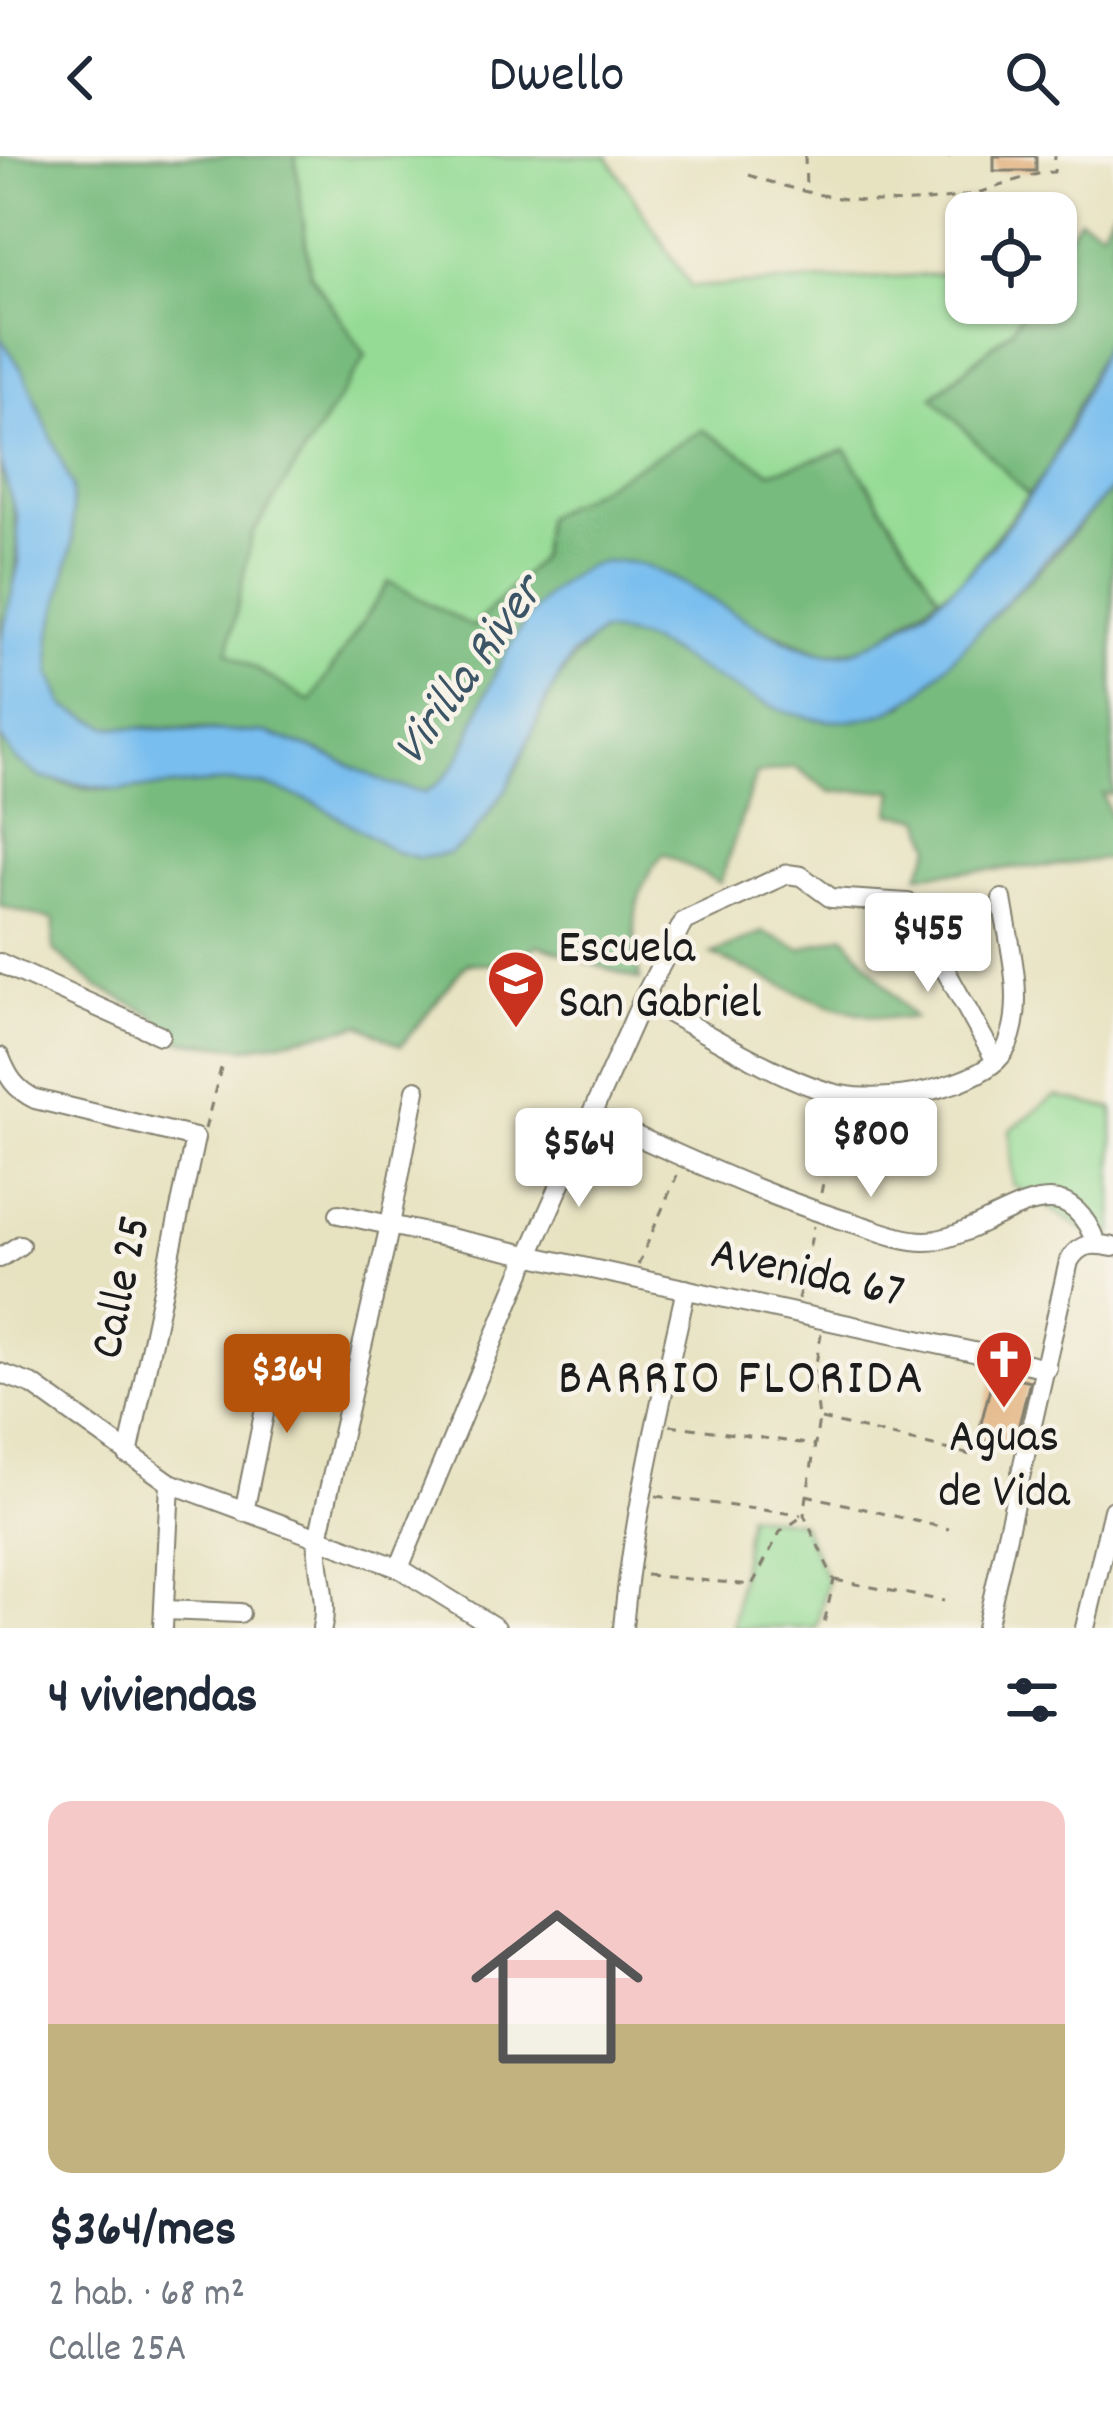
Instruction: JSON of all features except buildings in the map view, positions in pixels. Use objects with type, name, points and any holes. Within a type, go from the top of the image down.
[{"type":"street","points":[[399,1568],[529,1255],[643,999],[684,921],[788,874],[801,876],[831,898],[908,903],[995,1061]]},
{"type":"street","points":[[643,999],[780,1071],[840,1095],[936,1090],[972,1077],[1007,1048],[1015,1018],[1002,899]]},
{"type":"street","points":[[0,962],[160,1035]]},
{"type":"street","points":[[0,1057],[8,1078],[34,1099],[195,1138]]},
{"type":"street","points":[[322,1628],[327,1607],[316,1562],[318,1538],[416,1090]]},
{"type":"street","points":[[592,1116],[793,1205],[910,1239],[944,1238],[1034,1202],[1058,1200],[1082,1213],[1096,1246],[1070,1261],[986,1628]]},
{"type":"street","name":"Calle 25","points":[[128,1455],[195,1138]]},
{"type":"street","name":"Avenida 67","points":[[339,1214],[1046,1368]]},
{"type":"street","points":[[0,1258],[20,1245]]},
{"type":"street","points":[[623,1628],[642,1494],[686,1289]]},
{"type":"street","points":[[244,1512],[277,1350]]},
{"type":"street","points":[[0,1373],[33,1385],[170,1483],[399,1568],[496,1628]]},
{"type":"street","points":[[170,1483],[163,1619],[239,1613]]},
{"type":"street","points":[[1085,1628],[1113,1510]]},
{"type":"street","points":[[609,1628],[628,1573]]},
{"type":"path","points":[[805,156],[806,193]]},
{"type":"path","points":[[749,175],[806,193],[870,203],[928,203],[1054,172],[1054,156]]},
{"type":"path","points":[[195,1138],[204,1132],[221,1068]]},
{"type":"path","points":[[633,1278],[684,1157]]},
{"type":"path","points":[[823,1628],[834,1580],[804,1515],[820,1419],[814,1376],[824,1319]]},
{"type":"path","points":[[820,1419],[971,1455]]},
{"type":"path","points":[[657,1423],[814,1445]]},
{"type":"path","points":[[642,1494],[804,1515]]},
{"type":"path","points":[[806,1495],[950,1529]]},
{"type":"path","points":[[628,1573],[752,1585],[780,1532],[804,1515]]},
{"type":"path","points":[[834,1580],[944,1601]]},
{"type":"green space","points":[[0,156],[295,156],[310,273],[366,356],[252,535],[228,652],[310,702],[389,582],[473,627],[539,559],[545,517],[703,430],[771,472],[846,450],[939,596],[870,647],[827,654],[753,625],[669,575],[487,691],[458,763],[446,780],[426,792],[392,785],[313,749],[200,728],[109,727],[65,707],[51,674],[50,640],[73,541],[24,373],[0,337]]},
{"type":"green space","points":[[295,156],[607,156],[691,287],[945,274],[945,324],[1015,324],[933,396],[1028,495],[962,580],[939,596],[846,450],[539,559],[472,628],[389,582],[311,702],[227,653],[252,535],[366,356],[310,273]]},
{"type":"green space","points":[[1113,208],[1113,326],[1049,468],[1028,495],[933,397],[1015,324],[1077,324],[1077,221],[1102,230]]},
{"type":"green space","points":[[0,463],[13,510],[17,553],[0,644]]},
{"type":"green space","points":[[1113,487],[1113,794],[1103,794],[1113,823],[1113,858],[919,874],[932,846],[922,818],[891,814],[894,790],[831,792],[795,767],[756,774],[720,883],[664,854],[644,883],[636,914],[640,980],[538,945],[507,965],[467,963],[401,1046],[361,1025],[246,1048],[179,1041],[153,1015],[98,987],[53,950],[54,920],[0,906],[0,737],[26,765],[55,781],[87,788],[262,785],[315,803],[396,852],[469,839],[508,785],[555,685],[601,632],[635,634],[762,700],[903,706],[1050,559]]},
{"type":"green space","points":[[763,932],[801,949],[844,935],[914,1018],[888,1018],[836,1007],[711,954]]},
{"type":"green space","points":[[1055,1096],[1113,1109],[1113,1234],[1084,1230],[1013,1185],[1010,1130]]},
{"type":"green space","points":[[748,1514],[801,1522],[827,1580],[817,1628],[733,1628]]},
{"type":"water","points":[[1113,326],[1113,487],[925,688],[872,717],[819,720],[792,713],[738,691],[646,641],[601,632],[572,655],[507,788],[469,840],[449,854],[419,858],[396,852],[316,803],[266,785],[228,782],[118,790],[42,778],[16,760],[0,737],[0,644],[19,562],[17,518],[0,463],[0,337],[24,373],[72,486],[73,541],[50,640],[51,674],[65,707],[109,727],[265,733],[392,785],[426,792],[457,761],[494,676],[525,622],[568,578],[599,563],[628,562],[657,571],[779,637],[827,654],[861,648],[916,617],[969,572],[1042,479]]},
{"type":"place","name":"Escuela San Gabriel","points":[[516,1030]]},
{"type":"place","name":"Aguas de Vida","points":[[1004,1410]]},
{"type":"district","name":"BARRIO FLORIDA","points":[[742,1382]]},
{"type":"water label","name":"Virilla River","points":[[471,673]]}]
